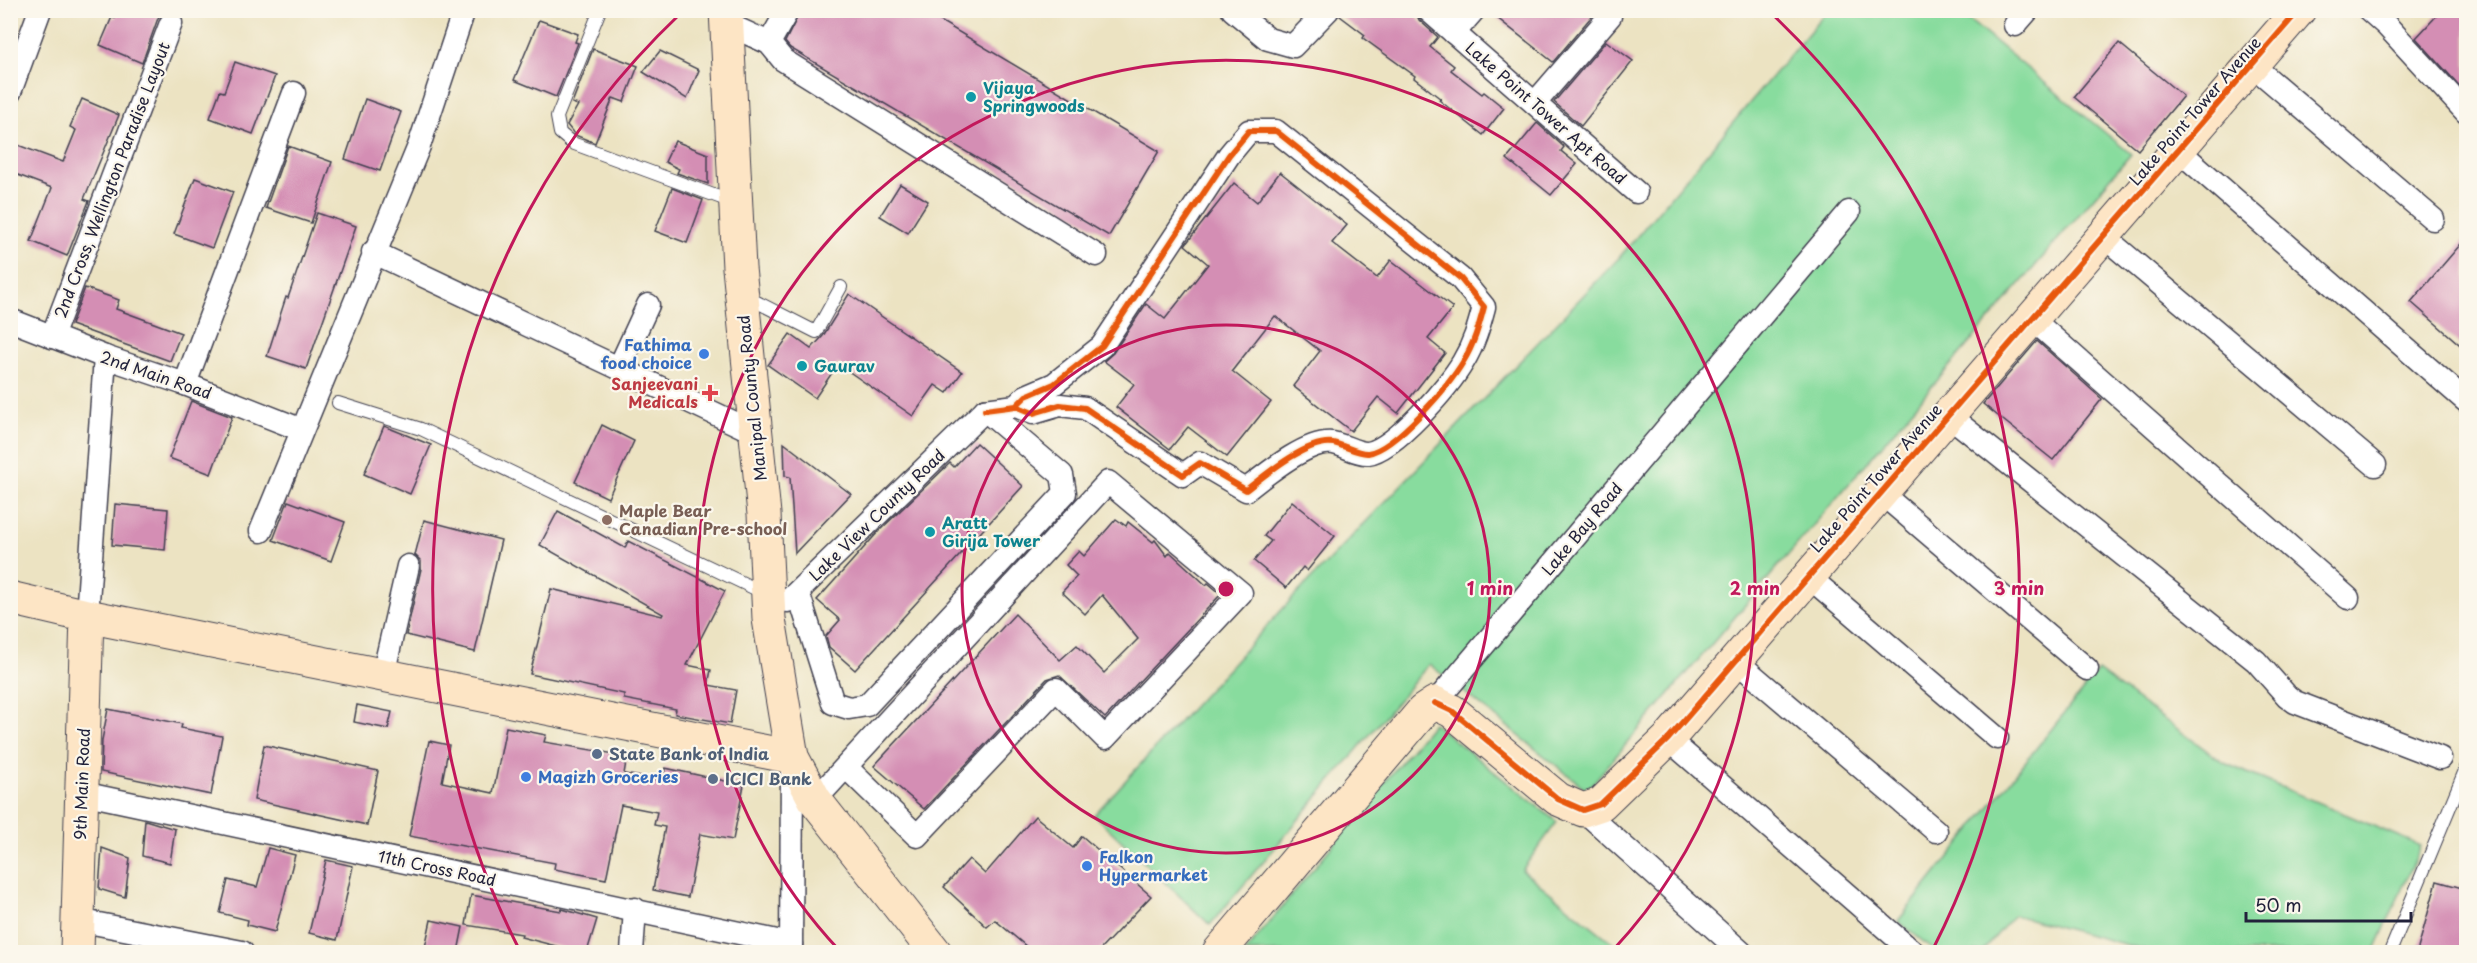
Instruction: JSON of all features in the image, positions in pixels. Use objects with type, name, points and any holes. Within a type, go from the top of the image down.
[{"type":"street","points":[[10,92],[40,10]]},
{"type":"street","points":[[261,531],[418,146],[464,10]]},
{"type":"street","points":[[727,25],[766,57],[776,52],[788,10]]},
{"type":"street","points":[[1233,10],[1268,39],[1293,46],[1328,10]]},
{"type":"street","name":"Lake Point Tower Apt Road","points":[[1428,10],[1636,192]]},
{"type":"street","points":[[1454,33],[1474,10]]},
{"type":"street","name":"Lake Point Tower Avenue","points":[[1583,810],[1601,804],[1668,739],[2300,10]]},
{"type":"street","points":[[2369,10],[2387,26],[2466,112]]},
{"type":"street","points":[[1534,103],[1610,16]]},
{"type":"street","name":"2nd Cross, Wellington Paradise Layout","points":[[52,337],[171,23]]},
{"type":"street","name":"Manipal County Road","points":[[727,25],[741,294],[764,514],[778,602],[792,757],[815,800],[936,952]]},
{"type":"street","points":[[776,52],[1096,255]]},
{"type":"street","points":[[2252,65],[2433,219]]},
{"type":"street","points":[[185,384],[294,93]]},
{"type":"street","points":[[985,410],[1016,406],[1033,413],[1057,395],[1102,346],[1229,155],[1249,131],[1276,131],[1460,278],[1484,307],[1476,338],[1462,364],[1428,406],[1392,443],[1368,453],[1331,442],[1302,451],[1279,464],[1246,490],[1200,463],[1183,476],[1085,408],[1057,395]]},
{"type":"street","points":[[2178,150],[2464,393]]},
{"type":"street","name":"Lake Bay Road","points":[[1219,952],[1423,711],[1435,703],[1849,212]]},
{"type":"street","points":[[2103,236],[2375,465]]},
{"type":"street","points":[[374,252],[756,433]]},
{"type":"street","points":[[618,368],[648,305]]},
{"type":"street","points":[[2032,319],[2348,598]]},
{"type":"street","name":"2nd Main Road","points":[[10,320],[105,357],[185,384],[302,430]]},
{"type":"street","points":[[87,616],[105,357]]},
{"type":"street","points":[[778,602],[833,703],[849,708],[867,705],[1065,493],[1062,475],[985,410]]},
{"type":"street","name":"Lake View County Road","points":[[778,602],[985,410]]},
{"type":"street","points":[[1948,415],[2256,661],[2295,702],[2440,758]]},
{"type":"street","points":[[815,800],[1108,482],[1241,593],[1105,738],[1056,689],[917,836],[846,767]]},
{"type":"street","points":[[1881,493],[2087,669]]},
{"type":"street","points":[[383,675],[408,566]]},
{"type":"street","points":[[1809,577],[1997,738]]},
{"type":"street","points":[[10,598],[87,616],[792,757],[791,948]]},
{"type":"street","name":"9th Main Road","points":[[77,952],[87,616]]},
{"type":"street","points":[[1736,661],[1936,831]]},
{"type":"street","points":[[1435,703],[1452,711],[1558,800],[1583,810],[1741,952]]},
{"type":"street","points":[[1668,739],[1913,952]]},
{"type":"street","name":"11th Cross Road","points":[[82,793],[635,909],[791,948]]},
{"type":"street","points":[[632,952],[635,909]]},
{"type":"street","points":[[78,920],[242,952]]},
{"type":"lane","points":[[600,10],[557,117],[560,133],[572,143],[736,204]]},
{"type":"lane","points":[[741,294],[816,332],[841,287]]},
{"type":"lane","points":[[338,403],[421,429],[778,602]]},
{"type":"lane","points":[[2390,952],[2466,768],[2440,758]]},
{"type":"green space","points":[[1827,11],[1958,11],[2131,154],[1587,790],[1429,664],[1210,925],[1094,815],[1289,602],[1618,259]]},
{"type":"green space","points":[[2098,671],[2224,763],[2421,846],[2374,952],[2154,952],[2014,915],[1982,952],[1936,952],[1898,921]]},
{"type":"green space","points":[[1433,723],[1557,822],[1522,870],[1624,952],[1245,952]]},
{"type":"building","points":[[118,10],[164,10],[158,18],[142,63],[100,45],[112,17],[115,18]]},
{"type":"building","name":"Vijaya Springwoods","points":[[801,10],[922,10],[1159,151],[1109,236],[790,48],[785,42]]},
{"type":"building","points":[[1341,10],[1415,10],[1419,20],[1438,37],[1430,47],[1454,66],[1451,70],[1504,108],[1483,135],[1439,100],[1441,99],[1414,78],[1415,76],[1363,38],[1365,35],[1340,16]]},
{"type":"building","points":[[1487,10],[1597,10],[1553,62]]},
{"type":"building","points":[[2442,10],[2466,10],[2466,93],[2416,38]]},
{"type":"building","points":[[539,20],[578,34],[575,42],[578,43],[556,97],[514,80]]},
{"type":"building","points":[[1606,41],[1633,61],[1581,126],[1554,102]]},
{"type":"building","points":[[2119,43],[2183,96],[2138,150],[2074,97]]},
{"type":"building","points":[[593,49],[638,66],[624,102],[613,98],[595,143],[575,135],[567,125],[578,105],[572,103]]},
{"type":"building","points":[[660,51],[699,70],[687,99],[643,72]]},
{"type":"building","points":[[235,62],[275,76],[253,134],[210,118],[220,91],[224,92]]},
{"type":"building","points":[[82,99],[119,115],[84,199],[89,201],[67,256],[31,241],[52,188],[10,172],[10,142],[63,162],[76,130],[70,127]]},
{"type":"building","points":[[365,99],[401,112],[380,171],[345,159]]},
{"type":"building","points":[[1537,123],[1564,147],[1561,151],[1577,164],[1551,195],[1507,159]]},
{"type":"building","points":[[675,141],[708,154],[708,184],[677,173],[679,169],[665,162]]},
{"type":"building","points":[[288,146],[332,162],[311,223],[266,208]]},
{"type":"building","points":[[1280,172],[1347,225],[1332,243],[1377,278],[1391,260],[1453,308],[1428,339],[1445,353],[1398,413],[1378,397],[1351,431],[1293,386],[1320,351],[1275,316],[1232,371],[1271,402],[1227,457],[1188,427],[1170,449],[1116,407],[1134,384],[1104,361],[1113,353],[1146,304],[1165,319],[1208,264],[1185,245],[1234,183],[1257,202]]},
{"type":"building","points":[[195,178],[233,192],[212,248],[174,234]]},
{"type":"building","points":[[900,184],[928,201],[908,233],[880,216]]},
{"type":"building","points":[[672,188],[703,200],[687,243],[655,231]]},
{"type":"building","points":[[317,213],[356,226],[306,369],[267,356]]},
{"type":"building","points":[[2466,238],[2466,350],[2411,302]]},
{"type":"building","points":[[85,288],[119,300],[116,309],[181,333],[170,361],[71,325]]},
{"type":"building","points":[[849,294],[962,372],[947,393],[935,385],[913,416],[838,364],[815,398],[768,365],[790,334],[811,349],[823,336]]},
{"type":"building","points":[[2037,341],[2102,399],[2053,460],[1983,404]]},
{"type":"building","points":[[191,401],[232,417],[211,474],[169,458]]},
{"type":"building","points":[[602,425],[634,441],[608,498],[575,482]]},
{"type":"building","points":[[384,426],[431,445],[410,494],[364,474]]},
{"type":"building","points":[[784,443],[851,494],[795,553],[790,477],[785,476]]},
{"type":"building","name":"Aratt Girija Tower","points":[[976,443],[1023,486],[855,670],[829,647],[826,636],[840,620],[817,600],[879,531],[950,463],[954,467]]},
{"type":"building","points":[[288,501],[345,522],[331,561],[273,540]]},
{"type":"building","points":[[1292,501],[1335,536],[1307,571],[1303,567],[1286,588],[1254,561],[1271,541],[1264,536]]},
{"type":"building","points":[[115,504],[168,509],[165,550],[112,545]]},
{"type":"building","points":[[558,511],[625,548],[628,541],[725,591],[687,665],[711,670],[708,685],[736,690],[730,724],[675,714],[676,709],[624,699],[624,694],[530,674],[551,589],[662,616],[663,614],[540,545]]},
{"type":"building","points":[[1116,519],[1126,526],[1128,522],[1153,542],[1155,540],[1167,556],[1170,552],[1206,585],[1208,583],[1221,594],[1105,718],[1059,675],[1047,679],[924,809],[874,766],[1015,614],[1060,660],[1077,645],[1104,673],[1138,639],[1102,595],[1085,614],[1062,592],[1077,576],[1066,565],[1079,551],[1084,556]]},
{"type":"building","points":[[424,520],[501,540],[475,652],[406,635],[421,569],[421,561],[415,555]]},
{"type":"building","points":[[357,705],[392,712],[388,729],[354,722]]},
{"type":"building","points":[[108,709],[182,724],[181,728],[222,736],[211,795],[101,772],[102,740]]},
{"type":"building","points":[[506,727],[546,735],[544,742],[627,756],[624,774],[663,781],[665,768],[744,785],[733,840],[700,834],[688,897],[653,890],[665,827],[654,825],[657,812],[621,805],[606,879],[554,869],[555,863],[409,836],[429,741],[449,745],[442,782],[493,793]]},
{"type":"building","points":[[264,745],[378,771],[367,825],[254,800]]},
{"type":"building","points":[[1035,816],[1073,848],[1082,836],[1151,896],[1098,952],[1033,952],[995,920],[987,927],[944,887],[969,859],[985,874]]},
{"type":"building","points":[[145,820],[175,829],[170,863],[142,856]]},
{"type":"building","points":[[102,848],[130,858],[125,897],[99,889]]},
{"type":"building","points":[[268,848],[295,855],[275,932],[247,925],[248,920],[220,913],[228,880],[257,887]]},
{"type":"building","points":[[326,860],[353,866],[337,940],[309,933]]},
{"type":"building","points":[[2437,881],[2466,889],[2466,952],[2417,952]]},
{"type":"building","points":[[471,895],[561,911],[562,909],[597,919],[587,952],[521,937],[522,934],[466,925]]},
{"type":"building","points":[[431,920],[463,927],[458,952],[424,952]]},
{"type":"cycle path","points":[[1435,703],[1452,711],[1558,799],[1583,810],[1601,804],[1668,739],[2299,10]]},
{"type":"cycle path","points":[[985,410],[1016,406],[1033,413],[1060,405],[1085,408],[1183,475],[1200,463],[1246,490],[1287,459],[1323,443],[1333,443],[1368,453],[1392,440],[1420,415],[1456,373],[1473,342],[1484,307],[1460,278],[1276,131],[1249,131],[1229,155],[1102,346],[1054,384],[1026,396],[1016,406]]},
{"type":"place","name":"Vijaya Springwoods","points":[[971,97]]},
{"type":"place","name":"Fathima food choice","points":[[704,354]]},
{"type":"place","name":"Gaurav","points":[[802,366]]},
{"type":"place","name":"Sanjeevani Medicals","points":[[710,393]]},
{"type":"place","name":"Maple Bear Canadian Pre-school","points":[[607,520]]},
{"type":"place","name":"Aratt Girija Tower","points":[[930,532]]},
{"type":"place","name":"State Bank of India","points":[[597,754]]},
{"type":"place","name":"Magizh Groceries","points":[[526,777]]},
{"type":"place","name":"ICICI Bank","points":[[713,779]]},
{"type":"place","name":"Falkon Hypermarket","points":[[1087,866]]}]
